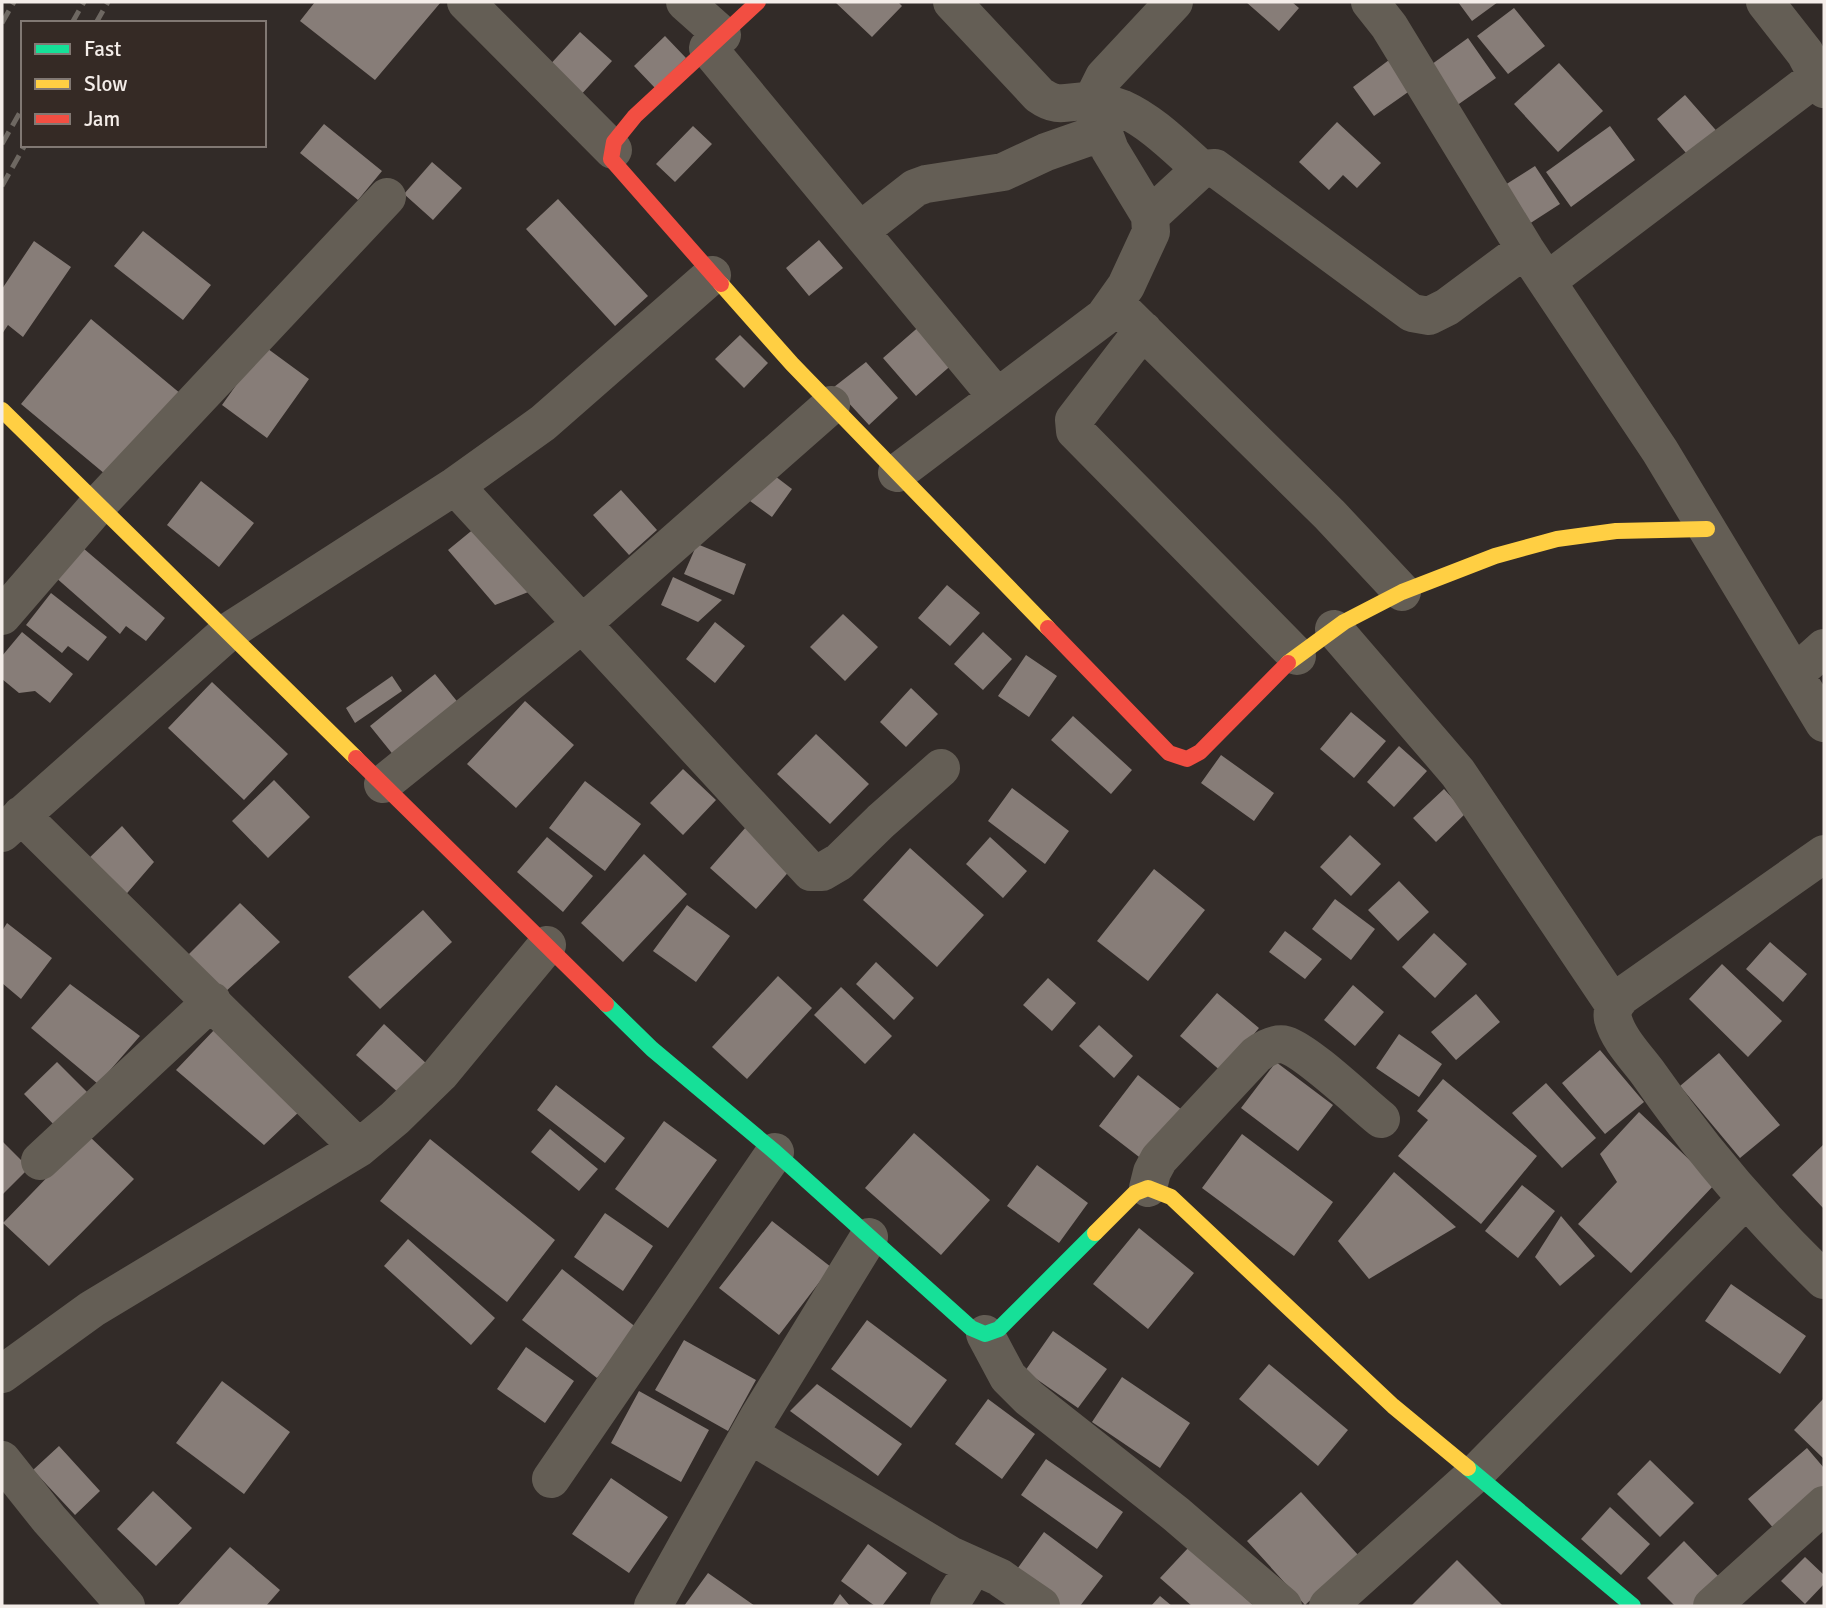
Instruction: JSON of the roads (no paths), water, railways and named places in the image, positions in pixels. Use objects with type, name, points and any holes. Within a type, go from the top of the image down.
[{"type":"street","points":[[466,2],[613,150]]},
{"type":"street","points":[[685,2],[860,231],[997,397]]},
{"type":"street","points":[[758,2],[635,116],[614,142],[611,159],[831,405],[1169,753],[1187,759],[1200,752],[1279,670],[1334,629],[1402,592],[1495,556],[1558,539],[1616,531],[1707,529]]},
{"type":"street","points":[[952,2],[1050,103],[1098,116]]},
{"type":"street","points":[[897,473],[1104,317],[1116,304],[1151,232],[1150,216],[1110,150],[1098,116],[1104,77],[1174,2]]},
{"type":"street","points":[[1547,281],[1821,83],[1805,52],[1765,2]]},
{"type":"street","points":[[1374,3],[1525,249],[1660,451],[1824,723]]},
{"type":"street","points":[[860,231],[915,188],[1003,172],[1046,152],[1098,116],[1123,110],[1156,130],[1201,169]]},
{"type":"street","points":[[1150,216],[1201,169],[1215,168],[1412,313],[1429,316],[1447,307],[1525,249]]},
{"type":"street","points":[[2,616],[99,505],[387,197]]},
{"type":"street","points":[[359,1148],[212,1002],[12,824],[228,632],[455,486],[542,423],[712,275]]},
{"type":"street","points":[[1116,304],[1330,515],[1402,592]]},
{"type":"street","points":[[1143,330],[1074,420],[1075,430],[1297,656]]},
{"type":"street","points":[[383,784],[582,624],[831,405]]},
{"type":"street","points":[[2,410],[652,1049],[775,1152],[971,1328],[985,1334],[1008,1377],[1029,1398],[1175,1514],[1283,1606]]},
{"type":"street","points":[[455,486],[811,872],[822,872],[839,862],[941,768]]},
{"type":"street","points":[[1334,629],[1458,773],[1614,1005]]},
{"type":"street","points":[[1795,674],[1824,648]]},
{"type":"street","points":[[1824,854],[1622,996],[1614,1005],[1613,1019],[1665,1099],[1746,1199],[1787,1245],[1824,1280]]},
{"type":"street","points":[[2,1374],[92,1309],[359,1148],[395,1118],[440,1074],[547,945]]},
{"type":"street","points":[[40,1161],[212,1002]]},
{"type":"street","points":[[1148,1188],[1159,1159],[1255,1055],[1269,1046],[1284,1044],[1301,1053],[1381,1119]]},
{"type":"street","points":[[551,1479],[775,1152]]},
{"type":"street","points":[[985,1334],[999,1329],[1135,1193],[1148,1188],[1171,1197],[1393,1406],[1633,1606]]},
{"type":"street","points":[[1328,1606],[1475,1474],[1746,1199]]},
{"type":"street","points":[[653,1606],[749,1434],[869,1237]]},
{"type":"street","points":[[749,1434],[950,1555],[999,1577],[1041,1606]]},
{"type":"street","points":[[2,1460],[49,1519],[126,1606]]},
{"type":"street","points":[[1712,1606],[1824,1505]]},
{"type":"street","points":[[949,1606],[974,1566]]},
{"type":"railway","points":[[2,23],[14,2]]},
{"type":"railway","points":[[73,21],[84,2]]},
{"type":"railway","points":[[97,21],[108,2]]},
{"type":"railway","points":[[2,144],[21,111]]},
{"type":"railway","points":[[2,186],[24,147]]}]
